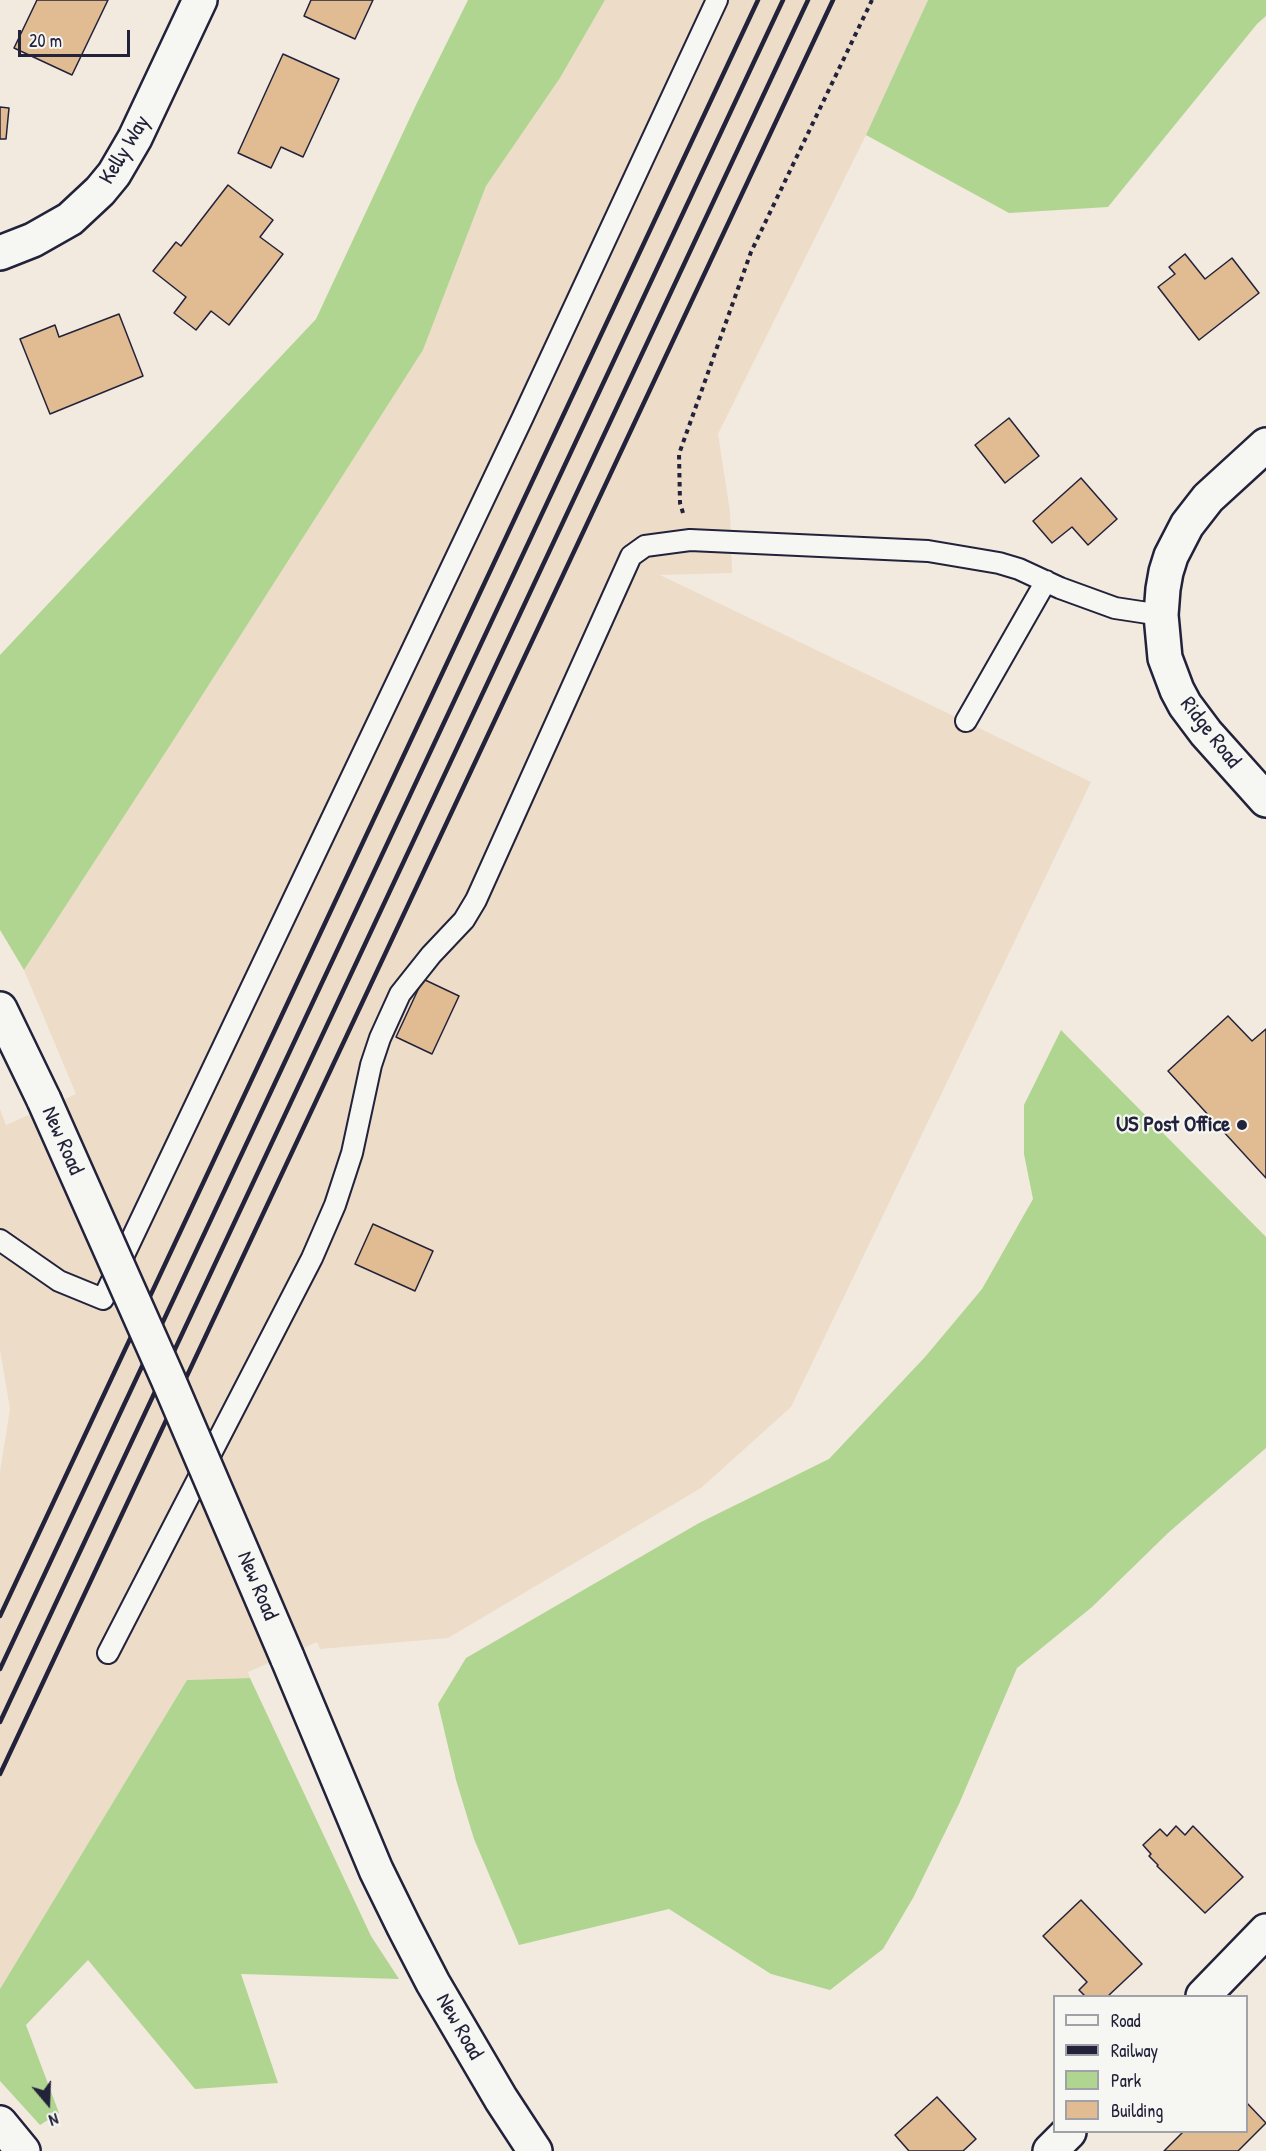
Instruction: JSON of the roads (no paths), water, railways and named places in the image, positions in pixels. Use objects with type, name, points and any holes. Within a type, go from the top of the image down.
[{"type":"street","name":"Kelly Way","points":[[0,253],[33,240],[69,219],[100,191],[114,174],[135,138],[200,0]]},
{"type":"street","name":"Ridge Road","points":[[1266,445],[1208,498],[1187,525],[1171,556],[1166,572],[1162,589],[1161,615],[1165,658],[1185,705],[1206,733],[1266,800]]},
{"type":"street","name":"New Road","points":[[0,1009],[44,1100],[168,1379],[376,1870],[433,1983],[501,2099],[535,2151]]},
{"type":"street","points":[[1204,1995],[1266,1931]]},
{"type":"street","points":[[0,2123],[23,2151]]},
{"type":"street","points":[[1050,2151],[1068,2133]]},
{"type":"lane","points":[[0,1240],[59,1281],[103,1299],[522,419],[717,0]]},
{"type":"lane","points":[[108,1653],[317,1248],[335,1205],[352,1153],[371,1065],[380,1038],[400,994],[419,968],[464,920],[477,900],[631,556],[645,546],[690,540],[928,551],[999,563],[1115,608],[1161,615]]},
{"type":"lane","points":[[966,721],[1046,581]]},
{"type":"railway","points":[[0,1616],[758,0]]},
{"type":"railway","points":[[0,1669],[783,0]]},
{"type":"railway","points":[[0,1722],[808,0]]},
{"type":"railway","points":[[0,1774],[833,0]]},
{"type":"place","name":"US Post Office","points":[[1242,1125]]}]
